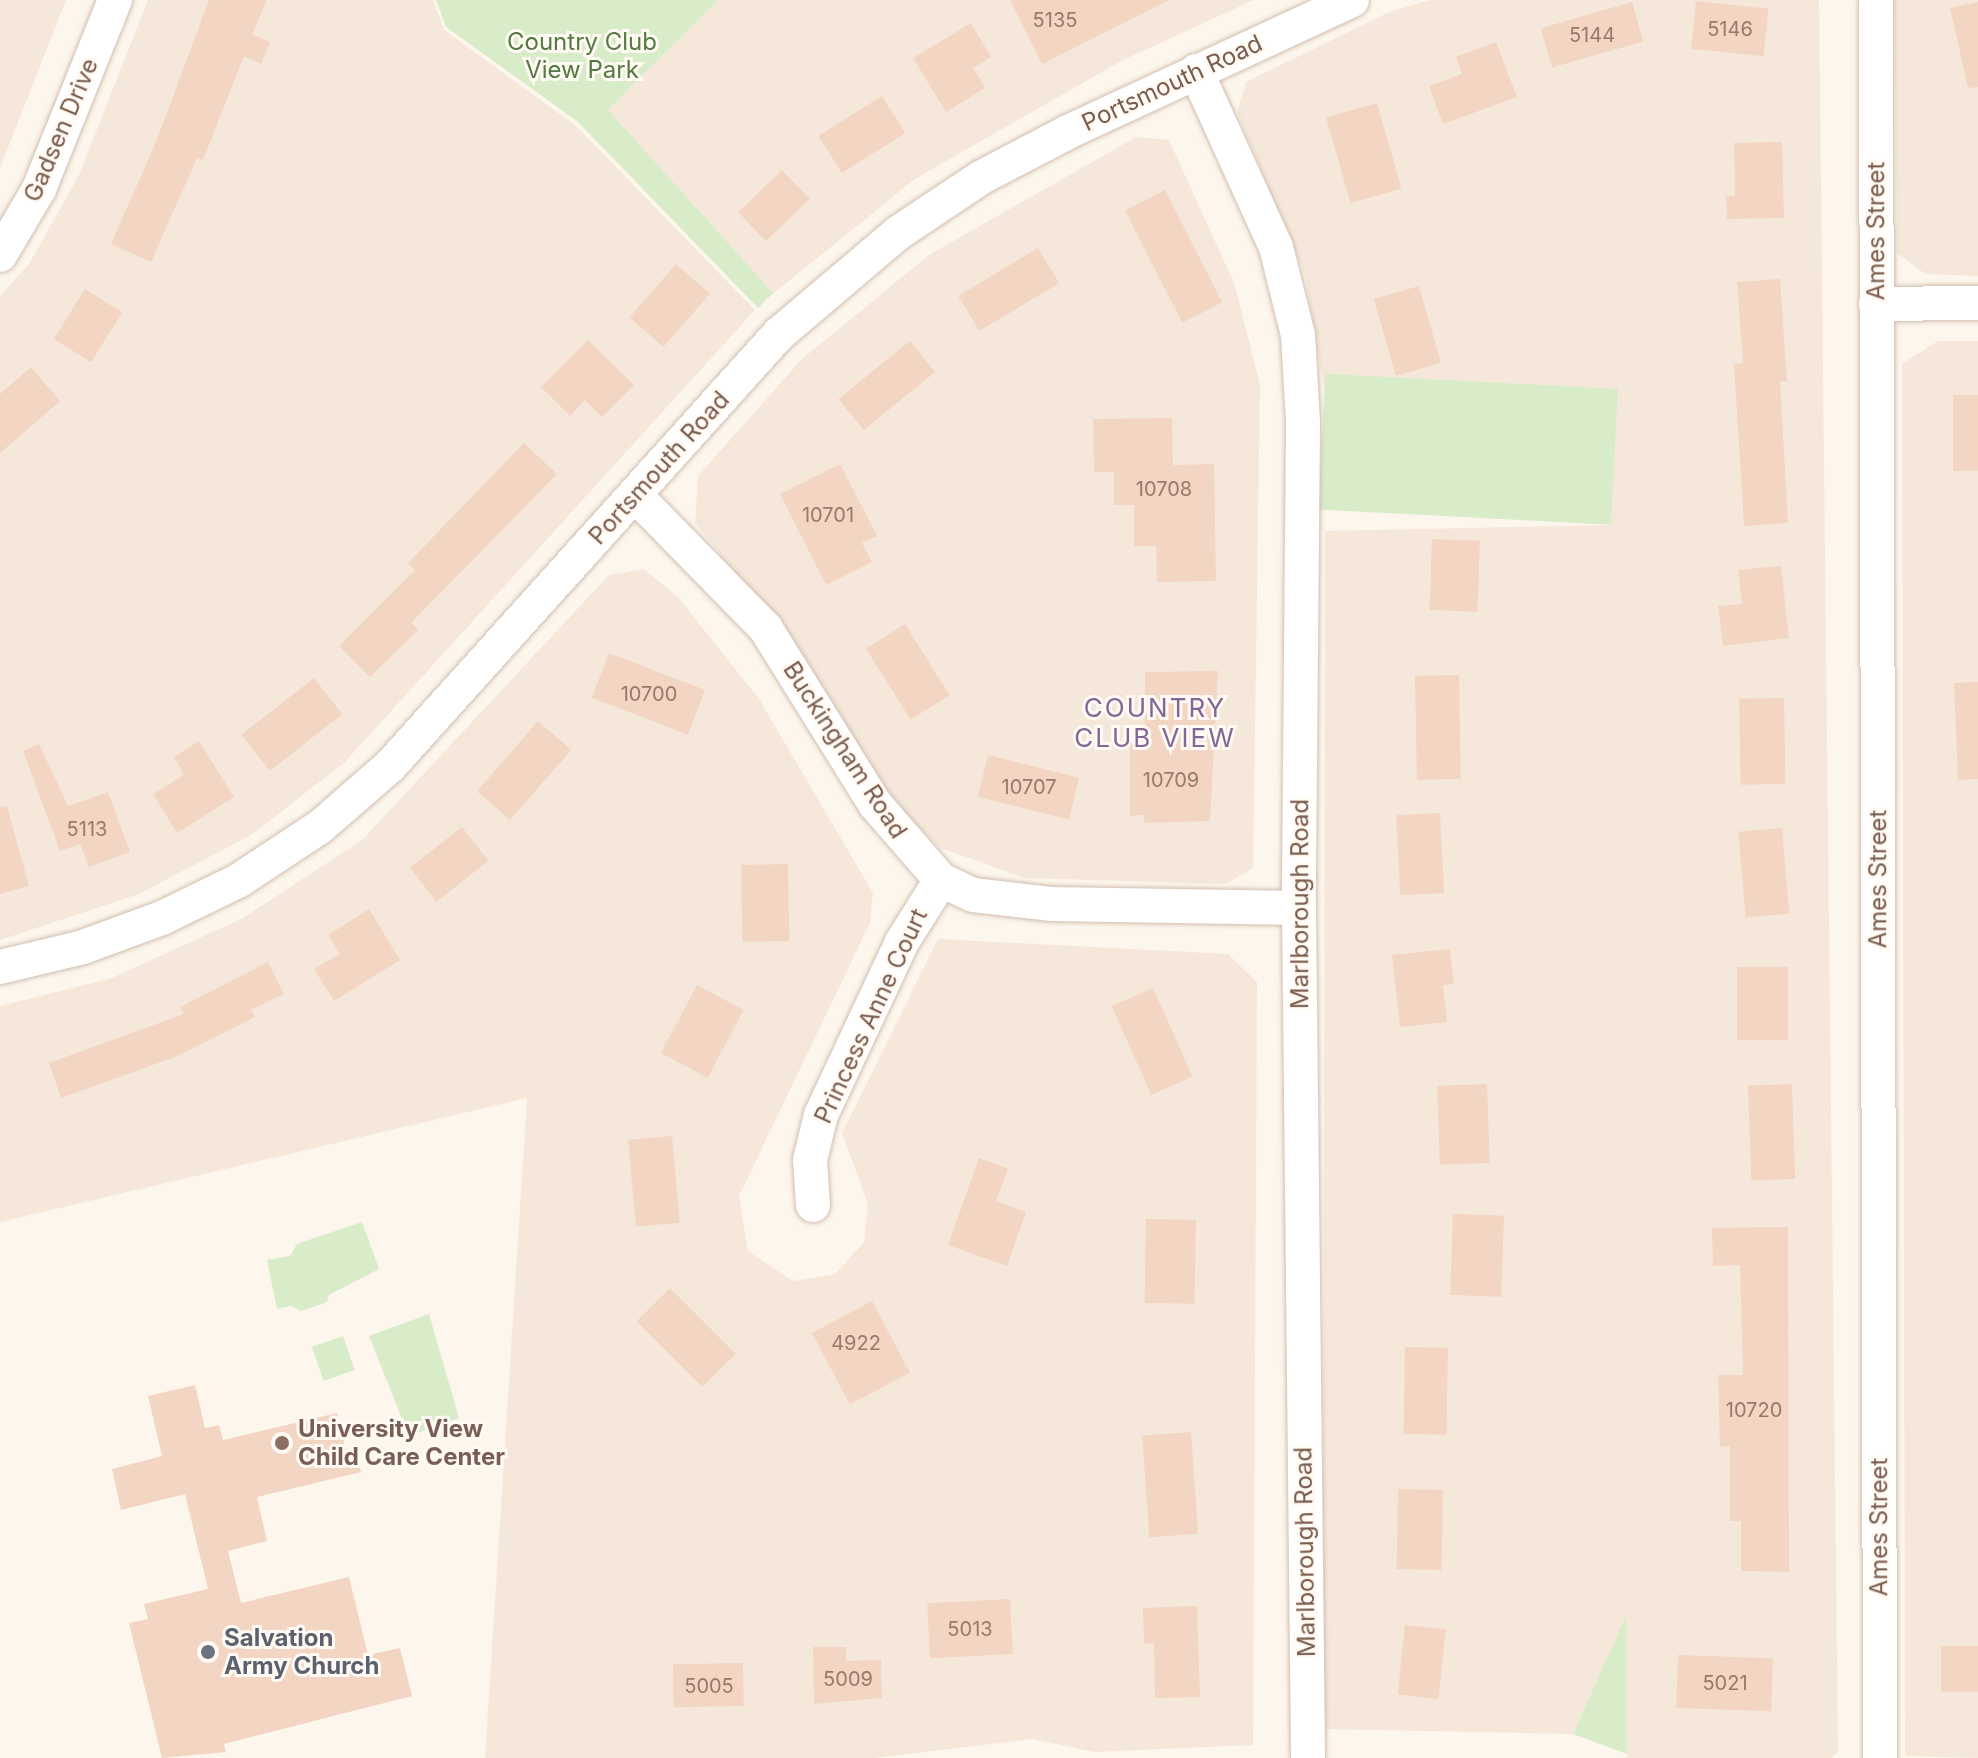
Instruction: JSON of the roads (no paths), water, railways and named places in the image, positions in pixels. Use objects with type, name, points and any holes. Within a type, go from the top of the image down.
[{"type":"street","name":"Gadsen Drive","points":[[0,255],[39,189],[115,0]]},
{"type":"street","name":"Portsmouth Road","points":[[0,967],[83,947],[162,918],[238,881],[320,827],[391,765],[779,334],[898,233],[982,177],[1196,71],[1352,0]]},
{"type":"street","name":"Ames Street","points":[[1876,0],[1880,1758]]},
{"type":"street","name":"Marlborough Road","points":[[1196,71],[1276,247],[1298,335],[1303,422],[1299,908],[1308,1758]]},
{"type":"street","points":[[1876,304],[1978,303]]},
{"type":"street","name":"Buckingham Road","points":[[635,495],[766,629],[875,804],[941,880],[973,895],[1052,904],[1299,908]]},
{"type":"street","name":"Princess Anne Court","points":[[813,1205],[810,1160],[821,1115],[902,942],[941,880]]},
{"type":"place","name":"University View Child Care Center","points":[[282,1443]]},
{"type":"place","name":"Salvation Army Church","points":[[208,1652]]},
{"type":"district","name":"COUNTRY CLUB VIEW","points":[[1155,723]]},
{"type":"park label","name":"Country Club View Park","points":[[582,56]]}]
